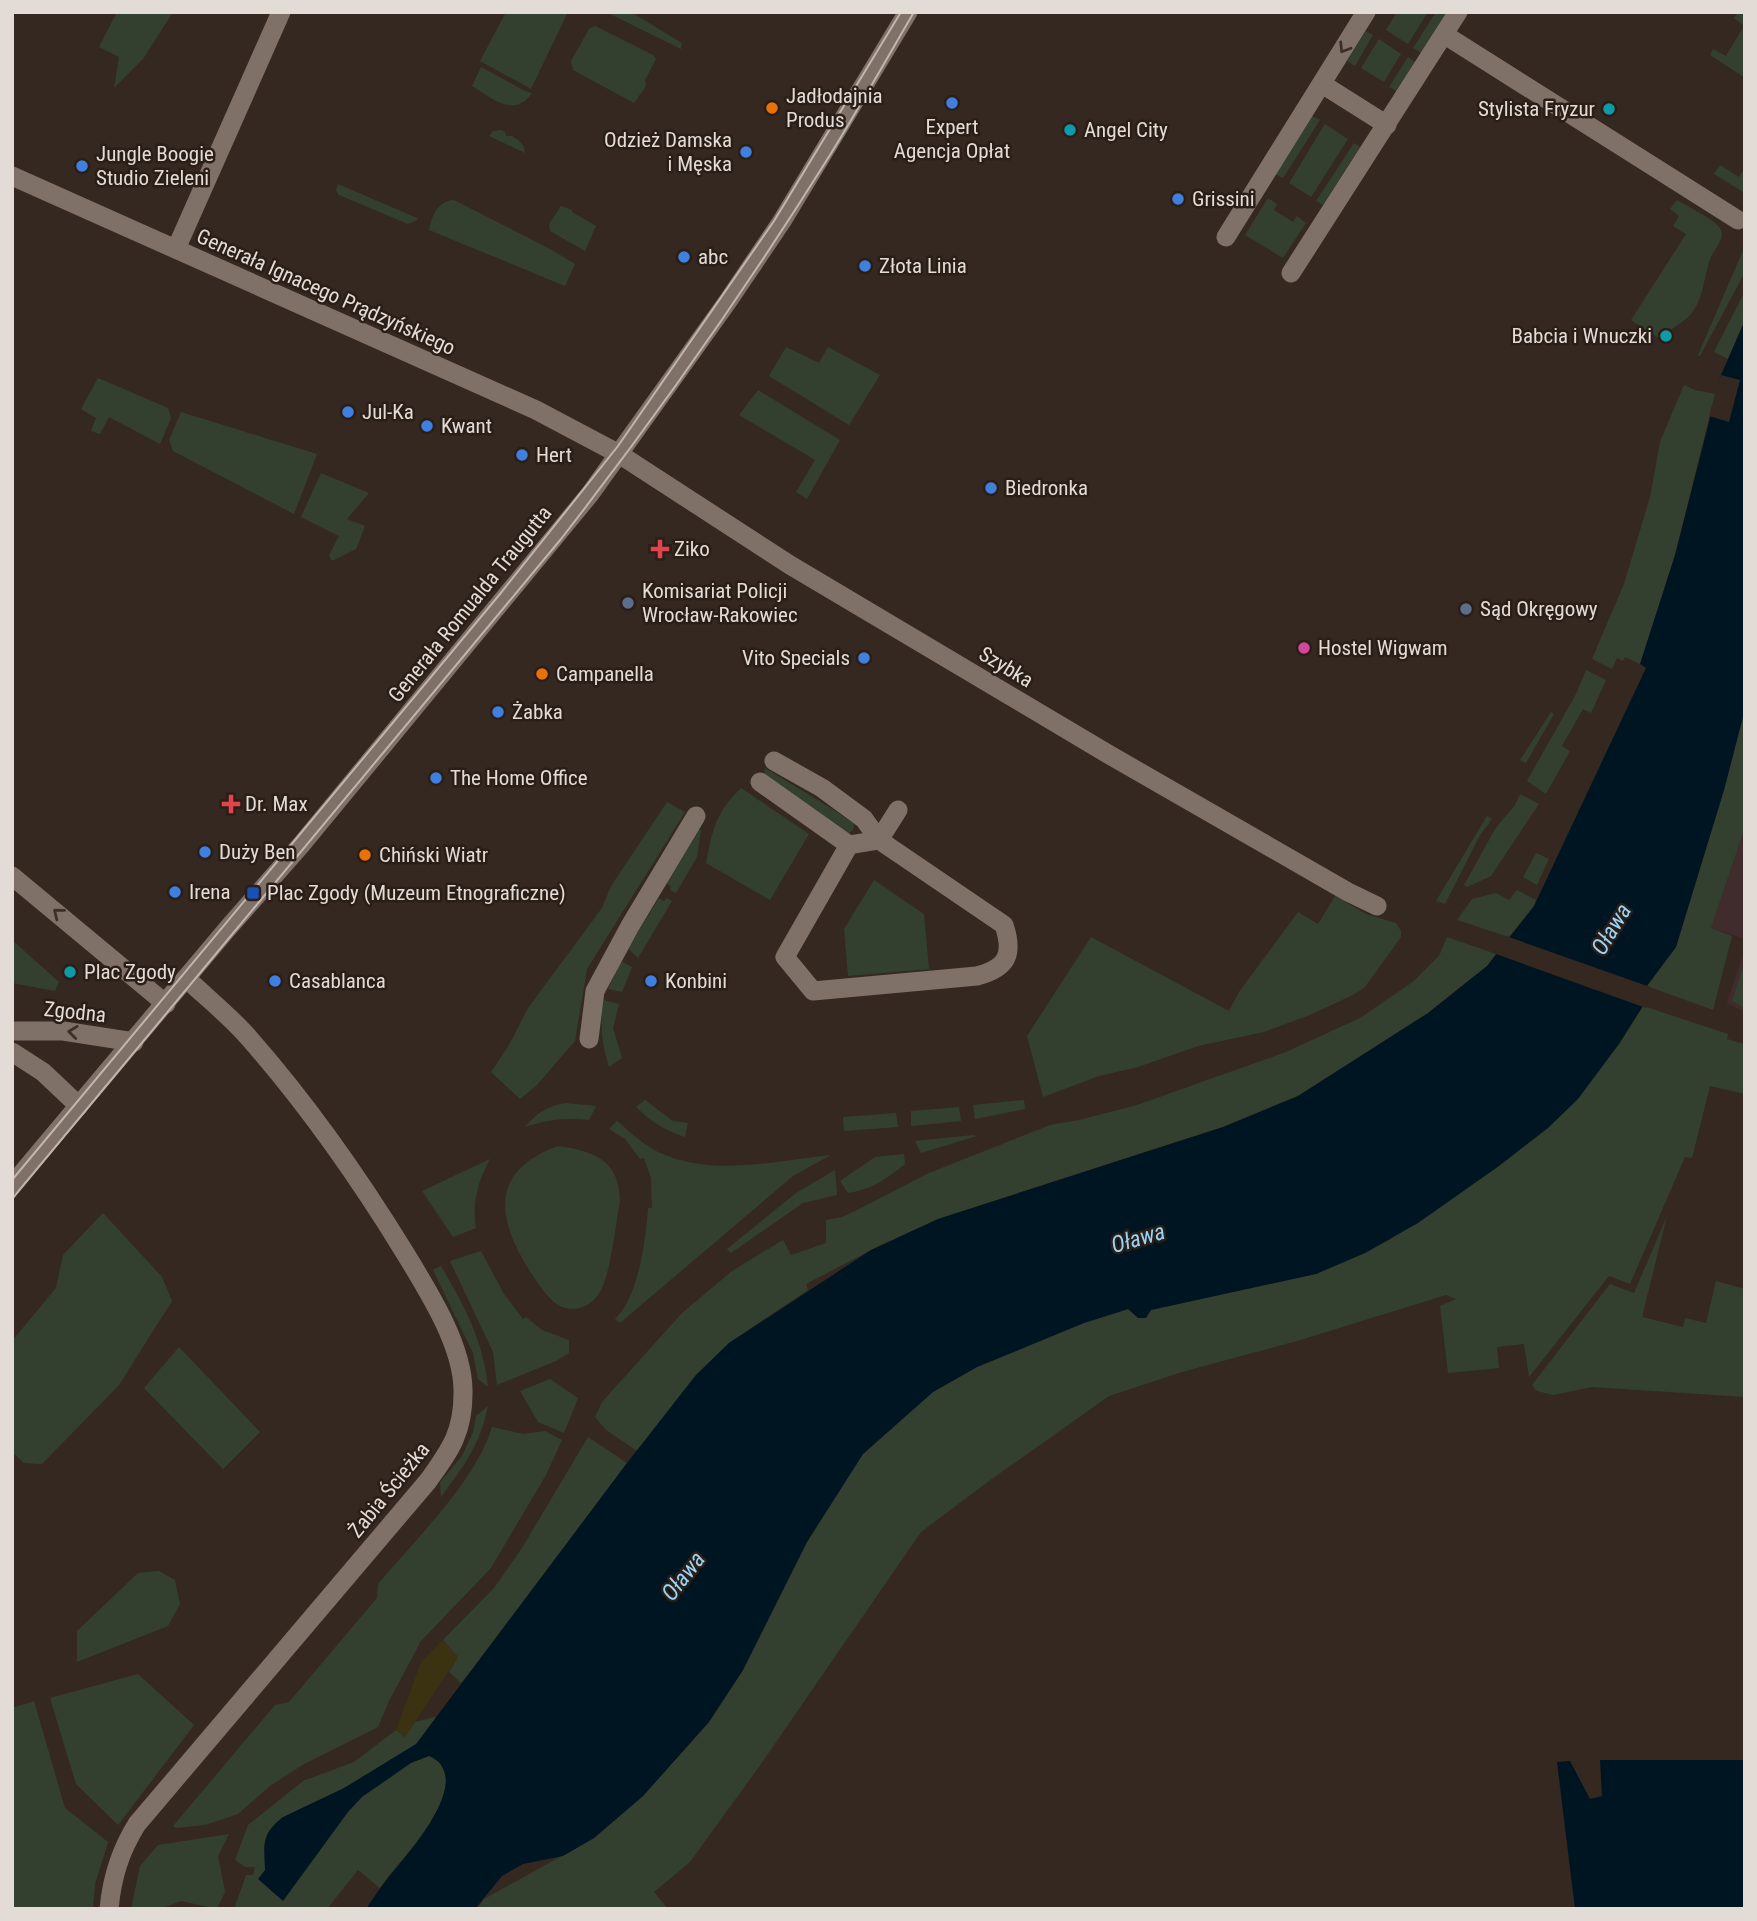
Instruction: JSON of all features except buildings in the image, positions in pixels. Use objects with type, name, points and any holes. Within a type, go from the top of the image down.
[{"type":"street","points":[[176,249],[281,12]]},
{"type":"street","name":"Generała Romualda Traugutta","points":[[12,1185],[449,667],[590,494],[782,220],[908,12]]},
{"type":"street","points":[[1226,237],[1366,12]]},
{"type":"street","points":[[1291,273],[1458,12]]},
{"type":"street","points":[[1445,35],[1738,220]]},
{"type":"street","points":[[1322,83],[1387,125]]},
{"type":"street","name":"Generała Ignacego Prądzyńskiego","points":[[12,176],[536,410],[619,454]]},
{"type":"street","name":"Szybka","points":[[619,454],[790,565],[1200,808],[1377,906]]},
{"type":"street","points":[[774,761],[822,788],[864,818],[879,840],[1004,925],[1010,941],[1007,958],[994,971],[977,976],[813,991],[785,957],[849,845]]},
{"type":"street","points":[[760,782],[849,845],[879,840],[898,810]]},
{"type":"street","points":[[589,1039],[595,991],[630,926],[696,816]]},
{"type":"street","points":[[12,876],[166,1004]]},
{"type":"street","name":"Żabia Ścieżka","points":[[109,1909],[111,1886],[118,1860],[137,1824],[428,1481],[453,1447],[461,1419],[463,1389],[458,1361],[440,1310],[387,1224],[309,1112],[270,1063],[246,1035],[187,979]]},
{"type":"street","name":"Zgodna","points":[[12,1031],[64,1031],[134,1042]]},
{"type":"street","points":[[12,1052],[43,1072],[79,1106]]},
{"type":"shaded area","points":[[1745,827],[1745,939],[1711,928]]},
{"type":"shaded area","points":[[1745,948],[1745,1012],[1727,1003]]},
{"type":"green space","points":[[117,12],[173,12],[143,59],[114,88],[119,57],[99,47]]},
{"type":"green space","points":[[506,12],[568,12],[531,89],[480,61]]},
{"type":"green space","points":[[606,12],[631,12],[682,43],[681,49]]},
{"type":"green space","points":[[1397,12],[1428,12],[1408,44],[1386,30]]},
{"type":"green space","points":[[1436,12],[1447,12],[1421,53],[1413,48]]},
{"type":"green space","points":[[1738,12],[1745,13],[1745,78],[1710,55],[1713,49],[1726,56],[1744,26],[1734,18]]},
{"type":"green space","points":[[595,26],[656,59],[645,80],[646,86],[634,103],[573,70],[571,61],[589,29]]},
{"type":"green space","points":[[1366,31],[1373,35],[1355,66],[1347,61]]},
{"type":"green space","points":[[1379,39],[1401,54],[1384,82],[1361,68]]},
{"type":"green space","points":[[1408,57],[1415,62],[1396,91],[1389,87]]},
{"type":"green space","points":[[481,67],[532,93],[518,105],[503,104],[495,100],[472,86]]},
{"type":"green space","points":[[1312,116],[1320,120],[1283,178],[1275,174]]},
{"type":"green space","points":[[1325,124],[1348,139],[1311,197],[1289,183]]},
{"type":"green space","points":[[501,130],[506,136],[512,136],[521,143],[525,153],[489,136],[493,131]]},
{"type":"green space","points":[[1354,143],[1360,147],[1323,205],[1316,201]]},
{"type":"green space","points":[[1720,165],[1739,177],[1745,168],[1743,192],[1714,174]]},
{"type":"green space","points":[[338,184],[417,220],[408,224],[339,195],[336,190]]},
{"type":"green space","points":[[1268,198],[1277,204],[1274,210],[1293,222],[1297,216],[1306,223],[1283,258],[1245,235]]},
{"type":"green space","points":[[454,200],[575,264],[565,286],[429,230],[440,206]]},
{"type":"green space","points":[[1677,200],[1714,222],[1722,234],[1710,259],[1694,309],[1662,340],[1631,320],[1686,234],[1673,226],[1679,216],[1670,209]]},
{"type":"green space","points":[[561,206],[596,226],[585,251],[550,231],[549,224]]},
{"type":"green space","points":[[1745,246],[1745,272],[1700,356],[1698,355]]},
{"type":"green space","points":[[1745,291],[1745,320],[1728,359],[1714,352]]},
{"type":"green space","points":[[786,347],[819,363],[828,347],[880,375],[849,425],[769,376]]},
{"type":"green space","points":[[98,378],[168,408],[171,418],[160,444],[109,417],[100,434],[91,431],[96,418],[81,409]]},
{"type":"green space","points":[[1684,385],[1715,394],[1675,555],[1640,664],[1625,657],[1623,661],[1617,658],[1612,669],[1592,659],[1624,584],[1650,497],[1660,442]]},
{"type":"green space","points":[[758,390],[840,440],[807,499],[796,492],[815,460],[739,415]]},
{"type":"green space","points":[[181,412],[317,454],[294,514],[173,451],[169,440]]},
{"type":"green space","points":[[321,473],[369,493],[347,519],[365,526],[356,549],[334,560],[331,560],[329,555],[339,536],[301,517]]},
{"type":"green space","points":[[1586,670],[1606,680],[1591,713],[1583,709],[1562,746],[1570,751],[1546,794],[1527,781],[1576,694]]},
{"type":"green space","points":[[1745,709],[1745,827],[1711,928],[1732,936],[1713,1010],[1647,986],[1676,947],[1724,790]]},
{"type":"green space","points":[[1551,712],[1554,714],[1526,763],[1520,760]]},
{"type":"green space","points":[[765,768],[854,824],[853,830],[849,833],[764,775]]},
{"type":"green space","points":[[741,788],[809,834],[770,900],[706,863],[716,822]]},
{"type":"green space","points":[[1520,794],[1539,804],[1491,876],[1467,887],[1464,885],[1495,829],[1515,805]]},
{"type":"green space","points":[[667,802],[685,812],[587,969],[575,1041],[537,1085],[520,1099],[491,1072],[528,1008],[602,908],[611,886]]},
{"type":"green space","points":[[1487,816],[1492,819],[1480,835],[1445,904],[1436,901]]},
{"type":"green space","points":[[698,829],[701,830],[697,857],[676,893],[670,890],[671,886],[666,883]]},
{"type":"green space","points":[[1536,853],[1549,859],[1537,885],[1523,877]]},
{"type":"green space","points":[[874,880],[924,914],[929,969],[848,976],[844,929]]},
{"type":"green space","points":[[1517,890],[1536,900],[1509,937],[1457,920],[1472,899],[1496,893],[1509,900]]},
{"type":"green space","points":[[1335,896],[1366,914],[1396,923],[1401,931],[1401,937],[1365,987],[1310,1015],[1264,1032],[1198,1046],[1138,1067],[1099,1076],[1043,1097],[1027,1036],[1091,937],[1229,1011],[1239,992],[1298,912],[1318,924]]},
{"type":"green space","points":[[659,898],[672,901],[638,958],[628,948]]},
{"type":"green space","points":[[1447,937],[1496,954],[1487,966],[1428,1013],[1298,1096],[1223,1127],[938,1219],[806,1284],[808,1290],[729,1343],[696,1375],[637,1451],[606,1430],[595,1417],[602,1402],[682,1313],[732,1271],[783,1240],[791,1255],[826,1243],[826,1220],[842,1217],[929,1173],[1050,1125],[1137,1105],[1286,1052],[1360,1018],[1414,981],[1439,956]]},
{"type":"green space","points":[[12,940],[59,982],[55,991],[12,983]]},
{"type":"green space","points":[[621,961],[632,967],[622,992],[608,989]]},
{"type":"green space","points":[[1745,961],[1745,1008],[1732,1001]]},
{"type":"green space","points":[[604,1000],[619,1004],[613,1028],[622,1058],[609,1067],[602,1034]]},
{"type":"green space","points":[[1643,1006],[1728,1034],[1727,1039],[1745,1044],[1745,1094],[1710,1086],[1692,1158],[1685,1157],[1630,1284],[1609,1276],[1529,1377],[1524,1344],[1497,1347],[1499,1368],[1448,1373],[1440,1306],[1456,1299],[1446,1295],[1109,1396],[921,1532],[690,1862],[654,1892],[668,1909],[477,1909],[484,1899],[594,1838],[643,1796],[709,1722],[743,1670],[807,1542],[863,1454],[933,1392],[977,1367],[1084,1323],[1129,1309],[1138,1318],[1151,1310],[1316,1274],[1391,1239],[1619,1044]]},
{"type":"green space","points":[[645,1100],[673,1121],[688,1123],[685,1137],[659,1125],[636,1107]]},
{"type":"green space","points":[[1024,1100],[1025,1109],[975,1119],[973,1105]]},
{"type":"green space","points":[[566,1103],[596,1106],[589,1120],[557,1120],[525,1127],[543,1111]]},
{"type":"green space","points":[[959,1107],[961,1121],[911,1126],[911,1111]]},
{"type":"green space","points":[[896,1113],[898,1127],[844,1131],[843,1117]]},
{"type":"green space","points":[[617,1121],[656,1151],[698,1164],[742,1165],[831,1155],[793,1176],[620,1323],[615,1319],[623,1310],[635,1283],[643,1252],[648,1208],[652,1208],[651,1178],[644,1158],[640,1159],[625,1139],[609,1129]]},
{"type":"green space","points":[[977,1136],[921,1153],[915,1141]]},
{"type":"green space","points":[[558,1146],[583,1151],[602,1160],[610,1167],[619,1188],[620,1202],[606,1276],[598,1295],[590,1303],[576,1309],[560,1306],[551,1299],[529,1270],[510,1232],[506,1214],[510,1182],[520,1168],[536,1156]]},
{"type":"green space","points":[[904,1154],[905,1164],[872,1186],[848,1193],[840,1181],[875,1157]]},
{"type":"green space","points":[[490,1159],[477,1192],[476,1228],[453,1237],[422,1191]]},
{"type":"green space","points":[[835,1170],[837,1195],[803,1203],[731,1253],[727,1249],[796,1193]]},
{"type":"green space","points":[[103,1213],[162,1277],[172,1301],[119,1385],[42,1464],[24,1463],[12,1452],[12,1341],[56,1288],[63,1255]]},
{"type":"green space","points":[[1667,1216],[1642,1317],[1683,1327],[1685,1318],[1706,1323],[1716,1281],[1745,1289],[1745,1397],[1592,1387],[1553,1395],[1537,1391],[1532,1385],[1610,1284],[1634,1293]]},
{"type":"green space","points":[[481,1251],[504,1294],[523,1319],[526,1317],[542,1330],[569,1340],[569,1353],[497,1385],[493,1352],[450,1261]]},
{"type":"green space","points":[[441,1266],[472,1324],[482,1354],[488,1387],[478,1379],[473,1353],[433,1270]]},
{"type":"green space","points":[[179,1347],[260,1432],[223,1469],[144,1388]]},
{"type":"green space","points":[[550,1379],[578,1398],[564,1433],[538,1422],[520,1391]]},
{"type":"green space","points":[[488,1406],[476,1444],[441,1497],[440,1482],[462,1456],[473,1432],[476,1416]]},
{"type":"green space","points":[[492,1427],[523,1434],[545,1431],[562,1440],[546,1475],[491,1568],[421,1641],[378,1727],[304,1764],[270,1786],[238,1814],[205,1825],[173,1826],[275,1705],[289,1702],[377,1598],[378,1584],[459,1489],[473,1468]]},
{"type":"green space","points":[[588,1437],[627,1463],[461,1683],[449,1672],[458,1657],[443,1640],[494,1588],[522,1548]]},
{"type":"green space","points":[[159,1571],[175,1580],[180,1604],[168,1626],[77,1662],[77,1631],[138,1573]]},
{"type":"green space","points":[[138,1674],[194,1725],[118,1825],[76,1784],[50,1698]]},
{"type":"green space","points":[[34,1701],[65,1808],[108,1842],[95,1884],[93,1909],[12,1909],[12,1708]]},
{"type":"green space","points":[[435,1717],[433,1744],[445,1776],[444,1795],[421,1837],[380,1888],[358,1870],[327,1909],[234,1909],[246,1875],[253,1875],[255,1867],[245,1867],[235,1860],[248,1825],[303,1781],[354,1762],[396,1730],[405,1737],[415,1722]]},
{"type":"green space","points":[[229,1834],[218,1856],[225,1892],[217,1909],[181,1901],[160,1909],[131,1909],[140,1866],[158,1845]]},
{"type":"sand","points":[[443,1640],[458,1657],[405,1737],[396,1730],[421,1662]]},
{"type":"water","name":"Oława","points":[[1745,320],[1745,709],[1724,790],[1676,947],[1647,986],[1643,1006],[1619,1044],[1578,1099],[1548,1128],[1499,1166],[1418,1223],[1365,1253],[1316,1274],[1151,1310],[1146,1318],[1138,1318],[1128,1309],[1084,1323],[977,1367],[933,1392],[863,1454],[807,1542],[743,1670],[709,1722],[643,1796],[594,1838],[563,1856],[523,1864],[502,1876],[475,1909],[366,1909],[422,1835],[442,1798],[446,1781],[442,1766],[429,1756],[411,1763],[362,1797],[283,1901],[258,1879],[265,1870],[267,1834],[283,1817],[344,1788],[416,1744],[627,1463],[696,1375],[729,1343],[871,1250],[938,1219],[1223,1127],[1298,1096],[1428,1013],[1487,966],[1534,906],[1646,668],[1640,664],[1675,555],[1721,375]]},
{"type":"water","points":[[1600,1760],[1745,1760],[1745,1909],[1575,1909],[1557,1762],[1570,1761],[1590,1799],[1602,1796]]},
{"type":"pier","points":[[1721,375],[1740,380],[1729,422],[1709,416]]},
{"type":"pier","points":[[1506,936],[1650,987],[1646,1008],[1493,953]]},
{"type":"tram line","points":[[12,1180],[500,594],[618,446],[774,221],[901,12]]},
{"type":"tram line","points":[[12,1199],[597,493],[700,351],[799,205],[914,12]]},
{"type":"place","name":"Expert Agencja Opłat","points":[[952,103]]},
{"type":"place","name":"Jadłodajnia Produs","points":[[772,108]]},
{"type":"place","name":"Stylista Fryzur","points":[[1609,109]]},
{"type":"place","name":"Angel City","points":[[1070,130]]},
{"type":"place","name":"Odzież Damska i Męska","points":[[746,152]]},
{"type":"place","name":"Jungle Boogie Studio Zieleni","points":[[82,166]]},
{"type":"place","name":"Grissini","points":[[1178,199]]},
{"type":"place","name":"abc","points":[[684,257]]},
{"type":"place","name":"Złota Linia","points":[[865,266]]},
{"type":"place","name":"Babcia i Wnuczki","points":[[1666,336]]},
{"type":"place","name":"Jul-Ka","points":[[348,412]]},
{"type":"place","name":"Kwant","points":[[427,426]]},
{"type":"place","name":"Hert","points":[[522,455]]},
{"type":"place","name":"Biedronka","points":[[991,488]]},
{"type":"place","name":"Ziko","points":[[660,549]]},
{"type":"place","name":"Komisariat Policji Wrocław-Rakowiec","points":[[628,603]]},
{"type":"place","name":"Sąd Okręgowy","points":[[1466,609]]},
{"type":"place","name":"Hostel Wigwam","points":[[1304,648]]},
{"type":"place","name":"Vito Specials","points":[[864,658]]},
{"type":"place","name":"Campanella","points":[[542,674]]},
{"type":"place","name":"Żabka","points":[[498,712]]},
{"type":"place","name":"The Home Office","points":[[436,778]]},
{"type":"place","name":"Dr. Max","points":[[231,804]]},
{"type":"place","name":"Duży Ben","points":[[205,852]]},
{"type":"place","name":"Chiński Wiatr","points":[[365,855]]},
{"type":"place","name":"Irena","points":[[175,892]]},
{"type":"place","name":"Plac Zgody (Muzeum Etnograficzne)","points":[[253,893]]},
{"type":"place","name":"Plac Zgody","points":[[70,972]]},
{"type":"place","name":"Casablanca","points":[[275,981]]},
{"type":"place","name":"Konbini","points":[[651,981]]}]
